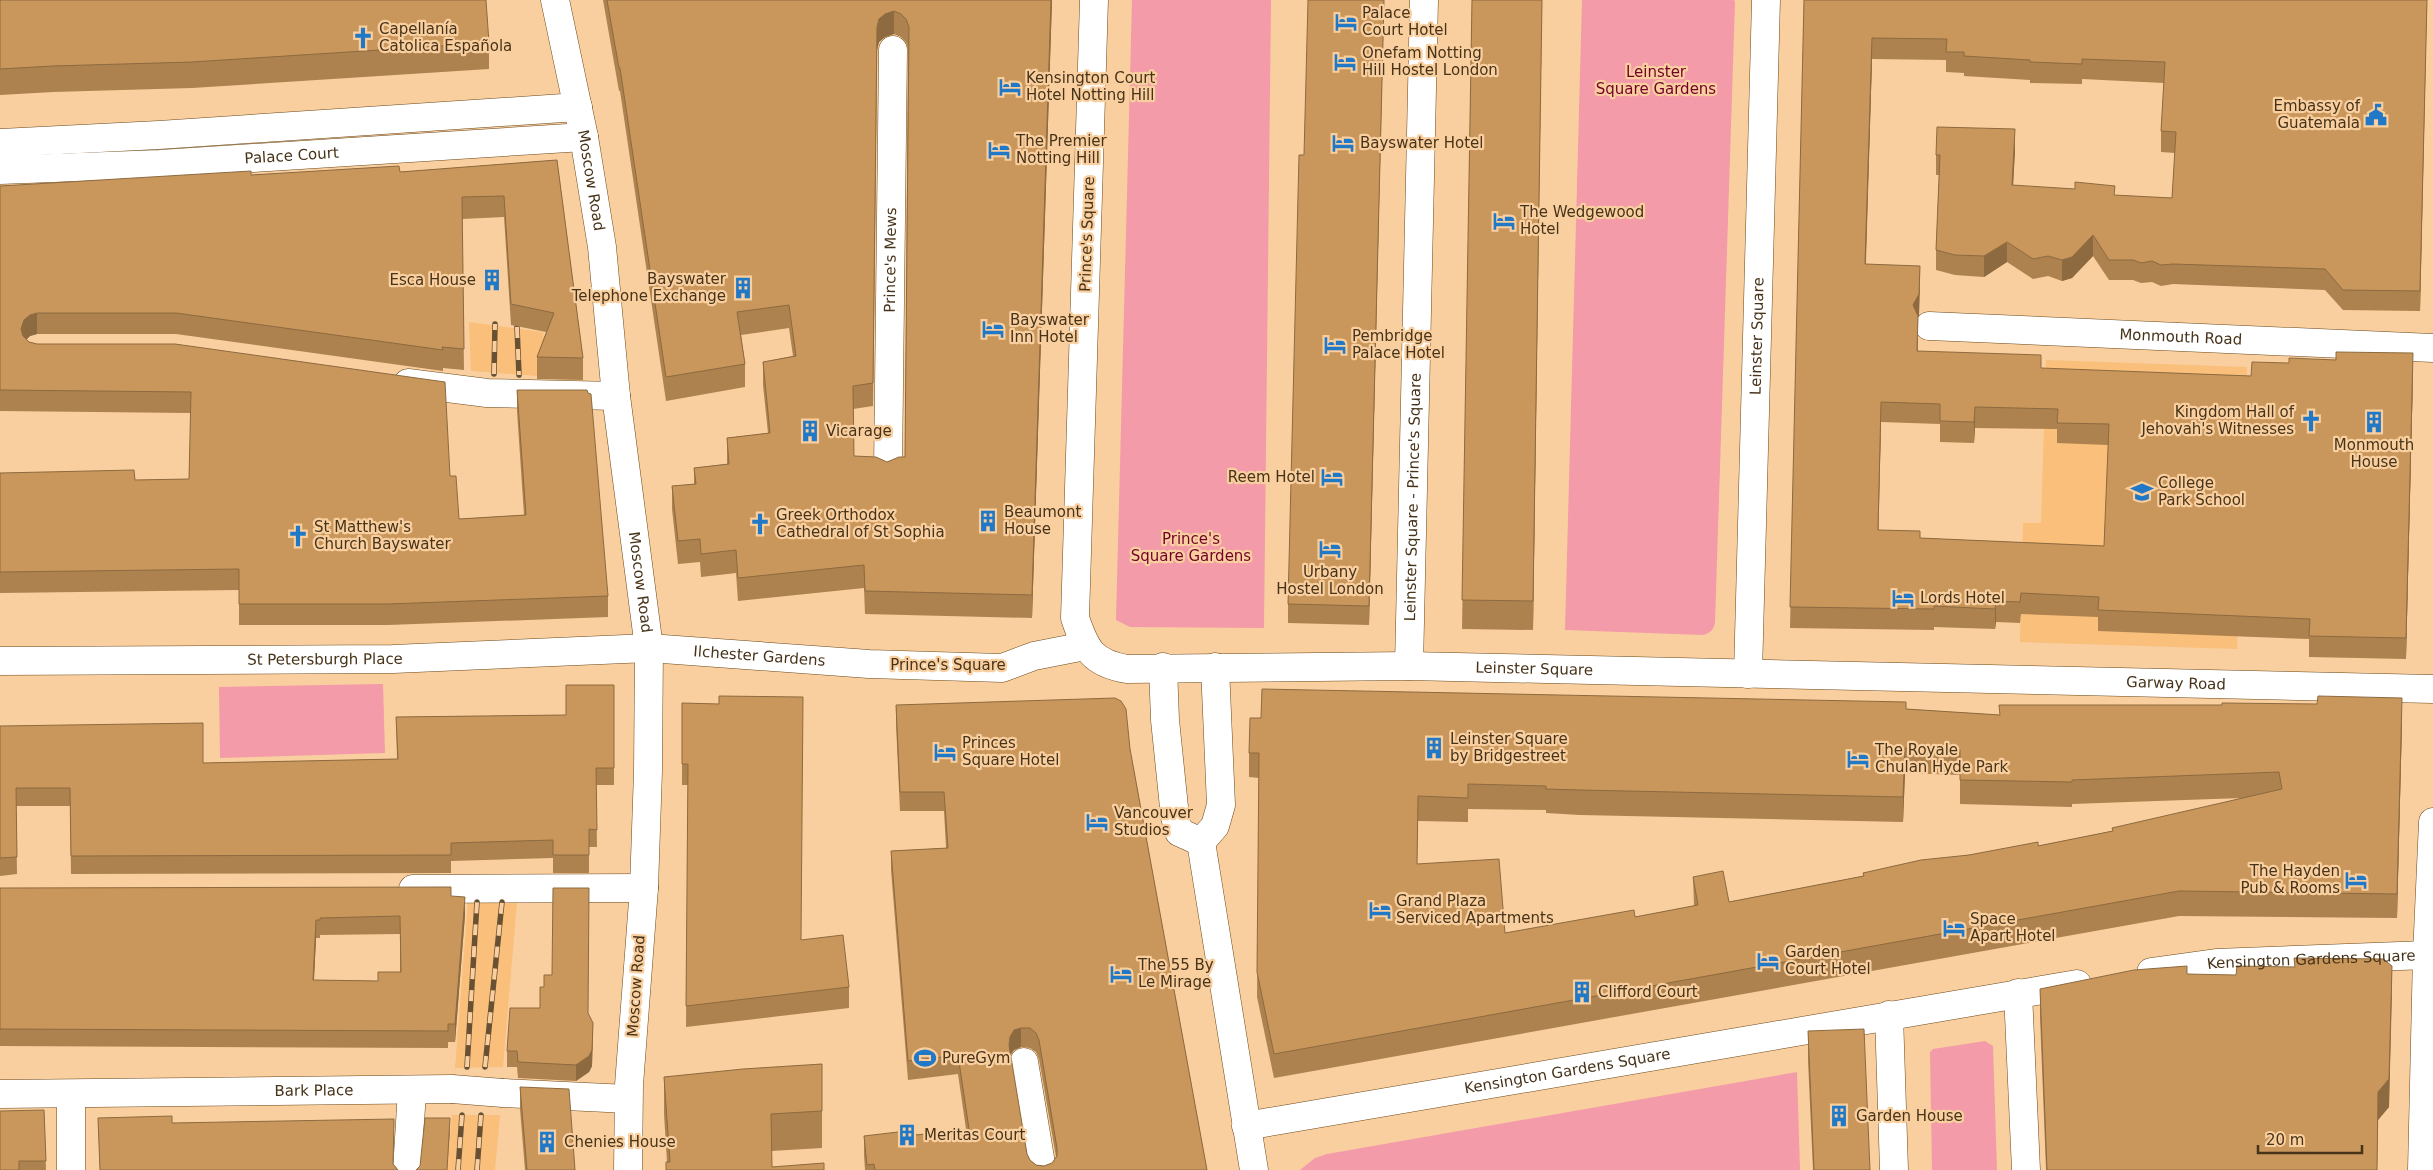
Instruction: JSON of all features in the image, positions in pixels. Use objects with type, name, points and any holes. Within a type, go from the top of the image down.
[{"type":"street","name":"Moscow Road","points":[[555,0],[584,137],[602,247],[616,396],[649,648],[648,771],[644,888],[628,1099],[628,1170]]},
{"type":"street","name":"Prince's Square","points":[[869,664],[1002,668],[1034,656],[1084,646],[1075,618],[1094,0]]},
{"type":"street","name":"Leinster Square - Prince's Square","points":[[1409,666],[1424,0]]},
{"type":"street","name":"Leinster Square","points":[[1748,674],[1766,0]]},
{"type":"street","name":"Prince's Mews","points":[[888,470],[893,50]]},
{"type":"street","name":"Palace Court","points":[[0,143],[159,136],[578,107]]},
{"type":"street","name":"Palace Court","points":[[0,170],[160,164],[584,137]]},
{"type":"street","name":"Monmouth Road","points":[[1929,326],[2433,348]]},
{"type":"street","points":[[382,379],[487,393],[616,396]]},
{"type":"street","points":[[1084,646],[1100,660],[1112,666],[1127,669],[1163,667],[1409,666]]},
{"type":"street","name":"St Petersburgh Place","points":[[0,660],[394,659],[649,648]]},
{"type":"street","name":"Ilchester Gardens","points":[[649,648],[869,664]]},
{"type":"street","name":"Leinster Square","points":[[1409,666],[1921,677]]},
{"type":"street","points":[[1163,667],[1165,720],[1175,817],[1179,832],[1200,842]]},
{"type":"street","points":[[1200,842],[1215,826],[1221,805],[1215,667]]},
{"type":"street","name":"Garway Road","points":[[1921,677],[2433,688]]},
{"type":"street","points":[[2422,1170],[2428,1140],[2426,955],[2433,822]]},
{"type":"street","points":[[1200,842],[1254,1170]]},
{"type":"street","points":[[387,889],[644,888]]},
{"type":"street","name":"Kensington Gardens Square","points":[[1246,1126],[2112,978],[2216,963],[2426,955]]},
{"type":"street","points":[[2018,993],[2026,1170]]},
{"type":"street","points":[[1889,1015],[1894,1170]]},
{"type":"street","points":[[1024,1062],[1042,1170]]},
{"type":"street","name":"Bark Place","points":[[0,1094],[412,1091],[452,1089],[628,1099]]},
{"type":"street","points":[[407,1170],[412,1091]]},
{"type":"street","points":[[70,1170],[71,1094]]},
{"type":"shaded area","points":[[469,322],[543,332],[545,356],[538,376],[471,371]]},
{"type":"shaded area","name":"College Park School","points":[[2046,360],[2247,367],[2237,649],[2020,642],[2023,523],[2041,523]]},
{"type":"shaded area","points":[[468,902],[517,902],[503,1067],[455,1068]]},
{"type":"shaded area","points":[[452,1115],[500,1115],[495,1170],[447,1170]]},
{"type":"green space","name":"Prince's Square Gardens","points":[[1132,0],[1271,0],[1264,628],[1130,627],[1116,620]]},
{"type":"green space","name":"Leinster Square Gardens","points":[[1582,0],[1734,0],[1735,2],[1715,622],[1711,631],[1703,635],[1565,630]]},
{"type":"green space","points":[[383,684],[385,753],[220,758],[219,687]]},
{"type":"green space","points":[[1985,1041],[1993,1046],[1997,1170],[1932,1170],[1930,1052],[1933,1049]]},
{"type":"green space","points":[[1797,1072],[1800,1170],[1300,1170],[1315,1158],[1327,1154]]},
{"type":"building","points":[[0,0],[486,0],[489,43],[192,62],[0,69]]},
{"type":"building","points":[[607,0],[1051,0],[1032,595],[865,591],[864,565],[738,578],[736,550],[701,554],[700,539],[678,541],[672,486],[696,484],[694,468],[729,464],[727,438],[770,433],[763,362],[796,356],[789,305],[737,312],[745,364],[666,377]],"holes":[[[894,11],[906,19],[909,27],[905,457],[899,457],[887,462],[876,457],[854,456],[853,386],[873,383],[877,27],[879,19],[885,14]]]},
{"type":"building","points":[[1308,0],[1384,0],[1369,606],[1288,604],[1299,155],[1304,155]]},
{"type":"building","points":[[1472,0],[1542,0],[1533,601],[1462,600]]},
{"type":"building","points":[[1804,0],[2427,0],[2420,291],[2343,290],[2325,269],[2161,265],[2152,261],[2141,263],[2133,260],[2109,260],[2093,235],[2072,257],[2062,260],[2048,256],[2033,259],[2007,242],[1984,256],[1955,255],[1936,250],[1940,155],[1936,155],[1937,127],[2015,129],[2012,185],[2075,189],[2075,182],[2115,186],[2114,195],[2172,198],[2176,132],[2161,131],[2165,62],[2082,59],[2082,64],[2030,62],[2030,60],[1964,56],[1964,52],[1946,52],[1947,39],[1872,38],[1865,264],[1920,266],[1919,294],[1913,305],[1918,316],[1917,351],[2041,355],[2041,368],[2251,376],[2252,362],[2289,363],[2289,358],[2336,360],[2336,352],[2413,353],[2406,638],[2309,636],[2310,619],[2098,610],[2099,597],[2021,593],[2020,602],[1996,601],[1995,609],[1934,606],[1934,609],[1790,607]],"holes":[[[1881,402],[1940,404],[1940,421],[1974,422],[1975,407],[2058,409],[2057,423],[2109,424],[2104,546],[1920,538],[1920,531],[1878,530]]]},
{"type":"building","points":[[557,160],[583,358],[537,357],[554,313],[511,304],[504,196],[462,197],[464,349],[442,347],[443,350],[176,313],[37,313],[30,315],[24,320],[21,329],[23,336],[29,342],[37,344],[175,344],[445,382],[450,476],[456,476],[459,519],[526,515],[517,390],[587,390],[591,394],[608,596],[388,604],[239,604],[239,569],[0,572],[0,473],[134,470],[135,480],[189,479],[191,392],[0,390],[0,186],[251,171],[251,175],[399,166],[400,172]]},
{"type":"building","points":[[566,685],[614,685],[614,768],[596,768],[597,830],[589,829],[589,855],[553,855],[553,840],[451,843],[451,855],[71,856],[70,788],[16,788],[17,857],[0,858],[0,726],[203,723],[203,763],[398,759],[396,717],[566,715]]},
{"type":"building","points":[[1262,689],[1906,702],[1906,709],[2000,715],[1999,705],[2317,704],[2318,696],[2402,698],[2397,894],[2179,891],[1274,1054],[1257,972],[1259,753],[1249,753],[1250,718],[1261,718]],"holes":[[[1905,748],[1960,750],[1960,780],[2072,782],[2072,780],[2279,772],[2282,789],[2112,828],[2113,831],[2038,846],[2038,842],[1969,855],[1921,860],[1863,873],[1864,876],[1729,902],[1723,871],[1693,877],[1698,905],[1635,917],[1634,910],[1505,933],[1499,859],[1417,864],[1418,796],[1468,798],[1468,784],[1546,786],[1546,789],[1903,797]]]},
{"type":"building","points":[[719,696],[803,697],[801,940],[843,935],[849,987],[686,1006],[688,764],[682,764],[682,703],[719,704]]},
{"type":"building","points":[[1115,698],[1121,701],[1126,709],[1130,749],[1207,1170],[875,1170],[874,1164],[867,1165],[864,1136],[915,1130],[916,1135],[969,1129],[958,1055],[908,1061],[891,851],[948,848],[944,792],[900,792],[896,705]],"holes":[[[1030,1028],[1036,1033],[1039,1040],[1057,1148],[1057,1156],[1052,1163],[1044,1166],[1036,1165],[1027,1154],[1009,1045],[1010,1037],[1014,1030]]]},
{"type":"building","points":[[451,887],[451,896],[465,897],[455,1024],[448,1024],[448,1031],[0,1029],[0,888]],"holes":[[[400,916],[401,972],[378,972],[378,981],[313,980],[316,920],[320,920],[320,918]]]},
{"type":"building","points":[[553,888],[589,888],[588,1013],[593,1023],[592,1050],[589,1056],[576,1065],[518,1062],[517,1051],[507,1051],[510,1008],[540,1008],[540,987],[544,987],[544,975],[552,975]]},
{"type":"building","points":[[2294,958],[2383,959],[2392,966],[2389,1079],[2378,1092],[2377,1170],[2047,1170],[2040,989],[2134,970],[2187,966],[2187,974],[2236,975],[2237,966],[2295,967]]},
{"type":"building","name":"Garden House","points":[[1864,1029],[1870,1170],[1814,1170],[1808,1031]]},
{"type":"building","points":[[822,1064],[822,1111],[771,1114],[772,1167],[824,1163],[824,1170],[666,1170],[666,1162],[670,1162],[664,1077]]},
{"type":"building","name":"Chenies House","points":[[520,1087],[569,1089],[575,1170],[527,1170]]},
{"type":"building","points":[[44,1110],[46,1161],[19,1161],[19,1170],[0,1170],[0,1111]]},
{"type":"building","points":[[172,1116],[172,1123],[394,1119],[393,1164],[398,1170],[100,1170],[98,1118]]},
{"type":"building","points":[[425,1118],[450,1118],[447,1170],[416,1170],[420,1166]]},
{"type":"railway","points":[[494,374],[495,324]]},
{"type":"railway","points":[[517,327],[519,375]]},
{"type":"railway","points":[[467,1067],[477,902]]},
{"type":"railway","points":[[485,1067],[502,902]]},
{"type":"railway","points":[[458,1170],[462,1115]]},
{"type":"railway","points":[[477,1170],[481,1115]]},
{"type":"place","name":"Palace Court Hotel","points":[[1346,22]]},
{"type":"place","name":"Capellanía Catolica Española","points":[[363,38]]},
{"type":"place","name":"Onefam Notting Hill Hostel London","points":[[1345,62]]},
{"type":"place","name":"Kensington Court Hotel Notting Hill","points":[[1010,87]]},
{"type":"place","name":"Embassy of Guatemala","points":[[2376,115]]},
{"type":"place","name":"Bayswater Hotel","points":[[1343,143]]},
{"type":"place","name":"The Premier Notting Hill","points":[[999,150]]},
{"type":"place","name":"The Wedgewood Hotel","points":[[1504,221]]},
{"type":"place","name":"Esca House","points":[[492,280]]},
{"type":"place","name":"Bayswater Telephone Exchange","points":[[743,288]]},
{"type":"place","name":"Bayswater Inn Hotel","points":[[993,329]]},
{"type":"place","name":"Pembridge Palace Hotel","points":[[1335,345]]},
{"type":"place","name":"Kingdom Hall of Jehovah's Witnesses","points":[[2311,421]]},
{"type":"place","name":"Monmouth House","points":[[2374,422]]},
{"type":"place","name":"Vicarage","points":[[810,431]]},
{"type":"place","name":"Reem Hotel","points":[[1332,477]]},
{"type":"place","name":"College Park School","points":[[2142,492]]},
{"type":"place","name":"Beaumont House","points":[[988,521]]},
{"type":"place","name":"Greek Orthodox Cathedral of St Sophia","points":[[760,524]]},
{"type":"place","name":"St Matthew's Church Bayswater","points":[[298,536]]},
{"type":"place","name":"Urbany Hostel London","points":[[1330,549]]},
{"type":"place","name":"Lords Hotel","points":[[1903,598]]},
{"type":"place","name":"Leinster Square by Bridgestreet","points":[[1434,748]]},
{"type":"place","name":"Princes Square Hotel","points":[[945,752]]},
{"type":"place","name":"The Royale Chulan Hyde Park","points":[[1858,759]]},
{"type":"place","name":"Vancouver Studios","points":[[1097,822]]},
{"type":"place","name":"The Hayden Pub & Rooms","points":[[2356,880]]},
{"type":"place","name":"Grand Plaza Serviced Apartments","points":[[1380,910]]},
{"type":"place","name":"Space Apart Hotel","points":[[1954,928]]},
{"type":"place","name":"Garden Court Hotel","points":[[1768,961]]},
{"type":"place","name":"The 55 By Le Mirage","points":[[1121,974]]},
{"type":"place","name":"Clifford Court","points":[[1582,992]]},
{"type":"place","name":"PureGym","points":[[925,1058]]},
{"type":"place","name":"Garden House","points":[[1839,1116]]},
{"type":"place","name":"Meritas Court","points":[[907,1135]]},
{"type":"place","name":"Chenies House","points":[[547,1142]]}]
